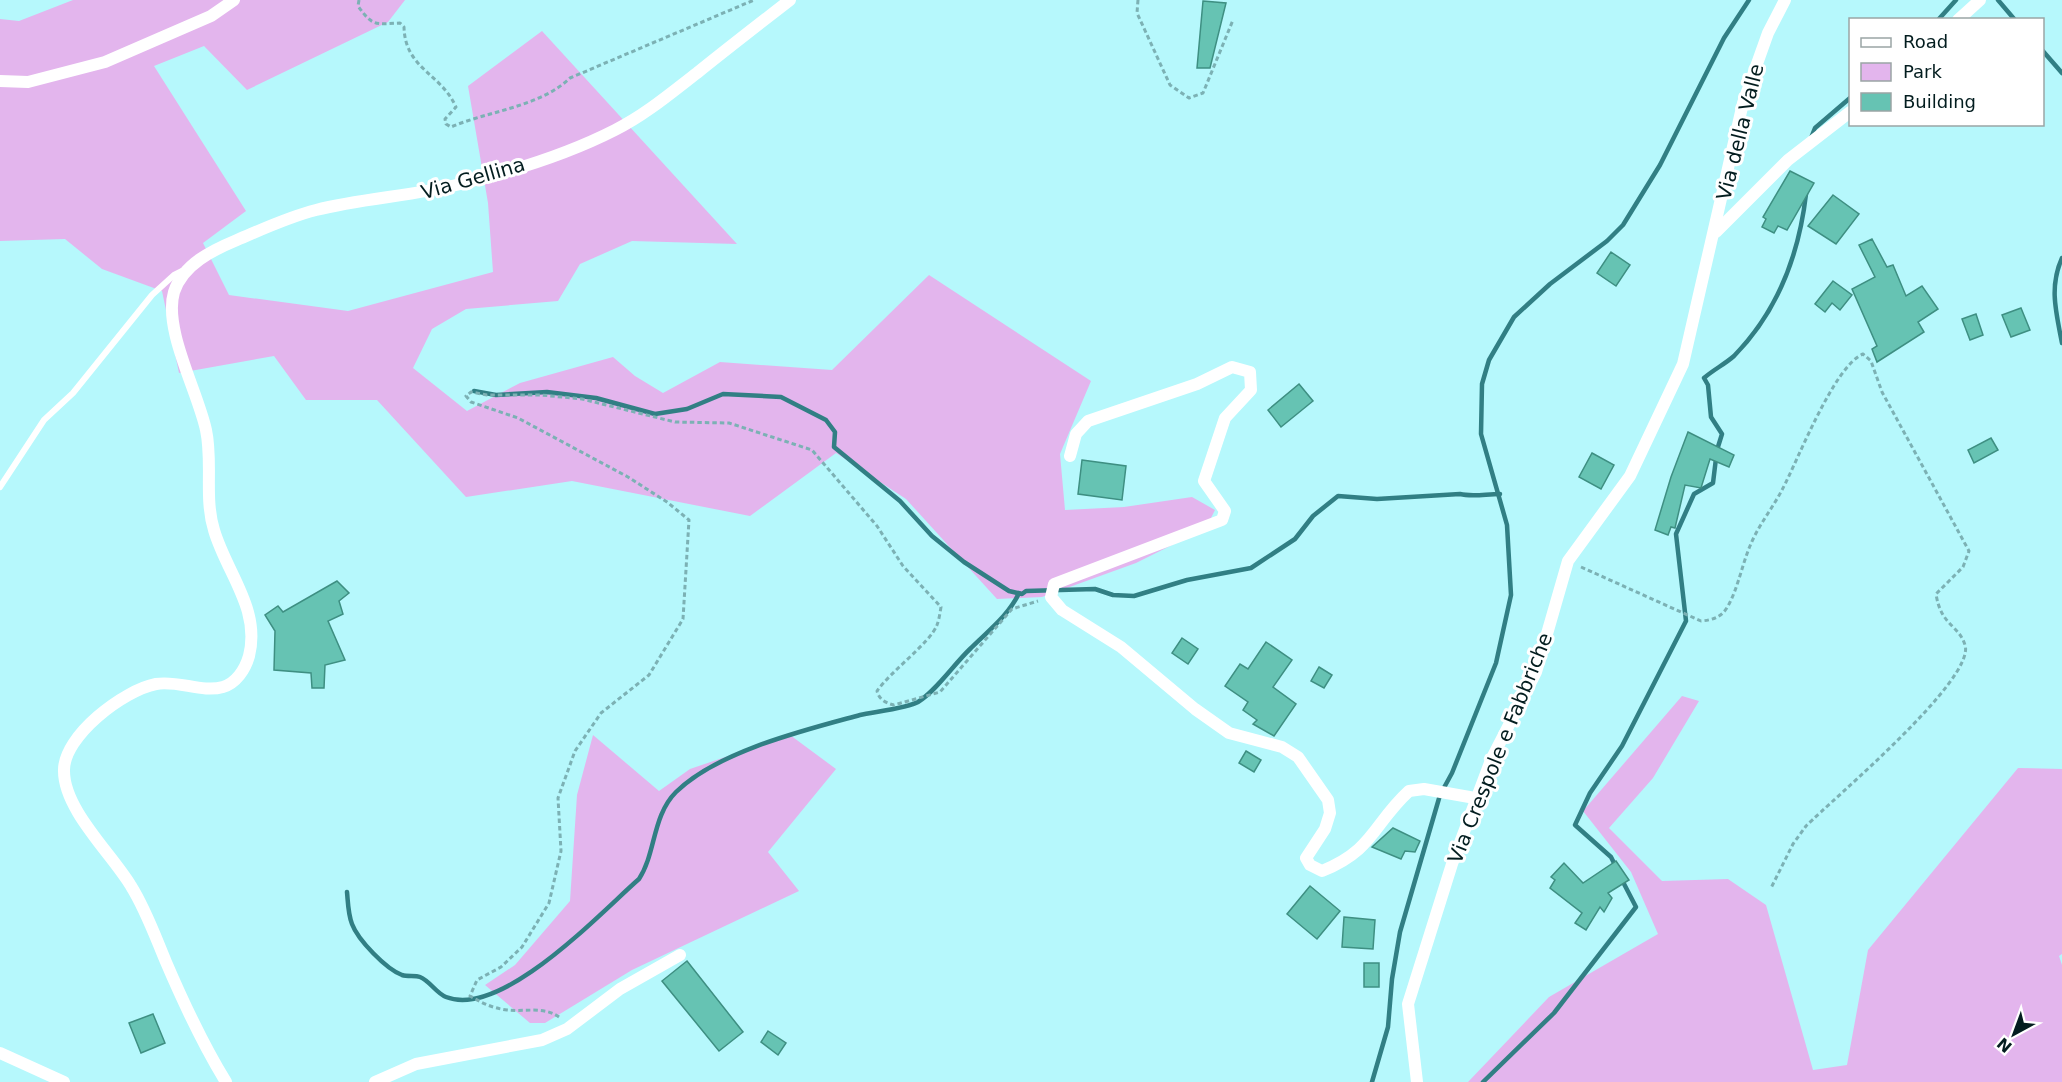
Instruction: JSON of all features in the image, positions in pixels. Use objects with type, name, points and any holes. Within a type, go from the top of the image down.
[{"type":"street","points":[[0,81],[28,82],[105,62],[211,16],[234,0]]},
{"type":"street","name":"Via Gellina","points":[[226,1082],[199,1036],[146,914],[130,883],[84,821],[69,792],[63,773],[72,742],[108,709],[137,690],[157,683],[179,683],[212,689],[225,687],[243,671],[249,655],[249,611],[212,525],[210,456],[206,427],[176,331],[174,291],[189,269],[213,250],[283,220],[318,210],[411,195],[497,174],[615,130],[666,97],[790,0]]},
{"type":"street","name":"Via della Valle","points":[[1715,232],[1743,103],[1761,50],[1785,0]]},
{"type":"street","points":[[1960,18],[1980,0]]},
{"type":"street","points":[[1715,232],[1788,160],[1849,114]]},
{"type":"street","name":"Via Crespole e Fabbriche","points":[[1417,1082],[1408,1004],[1470,798],[1536,672],[1568,561],[1630,476],[1683,364],[1715,232]]},
{"type":"street","points":[[1070,456],[1076,434],[1089,421],[1197,384],[1232,367],[1250,372],[1251,390],[1225,418],[1204,481],[1225,511],[1222,520],[1054,584],[1051,597],[1062,610],[1122,647],[1195,709],[1229,733],[1282,747],[1298,757],[1328,800],[1330,813],[1325,830],[1306,858],[1310,865],[1322,871],[1352,856],[1365,846],[1404,796],[1415,789],[1470,798]]},
{"type":"street","points":[[375,1082],[416,1064],[542,1040],[567,1029],[620,989],[680,955]]},
{"type":"street","points":[[0,1053],[64,1082]]},
{"type":"lane","points":[[0,487],[44,420],[73,393],[152,295],[174,275],[189,269]]},
{"type":"path","points":[[360,0],[358,6],[368,21],[375,25],[400,23],[404,27],[410,56],[446,89],[456,107],[445,119],[446,124],[451,127],[514,107],[562,86],[570,78],[754,0]]},
{"type":"path","points":[[1138,0],[1137,13],[1170,85],[1189,98],[1203,93],[1233,20]]},
{"type":"path","points":[[1568,561],[1701,621],[1713,620],[1720,616],[1728,607],[1751,543],[1782,490],[1831,391],[1855,357],[1863,354],[1871,361],[1882,392],[1969,551],[1963,567],[1936,594],[1940,613],[1965,645],[1965,658],[1953,681],[1911,727],[1806,826],[1793,844],[1771,888]]},
{"type":"path","points":[[567,1029],[558,1015],[535,1009],[508,1010],[485,1005],[470,996],[477,980],[501,967],[522,947],[549,903],[561,851],[558,798],[575,751],[601,713],[649,675],[683,619],[689,520],[680,511],[628,477],[518,418],[471,402],[466,396],[471,392],[487,395],[542,395],[582,399],[675,422],[708,421],[745,427],[812,450],[877,526],[903,566],[941,607],[937,625],[930,637],[898,665],[877,691],[878,696],[887,704],[894,705],[940,692],[1012,609],[1051,597]]},
{"type":"green space","points":[[73,0],[405,0],[388,22],[247,90],[204,46],[154,66],[246,211],[203,243],[229,295],[348,311],[493,272],[488,203],[468,86],[542,31],[737,244],[632,241],[580,264],[558,301],[466,309],[432,329],[413,368],[467,411],[520,383],[613,357],[635,376],[663,393],[720,362],[832,370],[929,275],[1091,381],[1060,454],[1065,510],[1124,507],[1192,497],[1215,510],[1206,528],[1136,563],[1042,597],[997,599],[906,499],[836,453],[750,516],[572,481],[466,497],[377,400],[306,400],[274,356],[179,373],[162,291],[102,269],[65,239],[0,241],[0,19],[19,21]]},
{"type":"green space","points":[[1682,696],[1699,701],[1653,778],[1609,828],[1662,881],[1728,879],[1766,905],[1813,1070],[1847,1065],[1868,950],[2018,768],[2062,769],[2062,954],[2059,956],[2062,965],[2062,1082],[1468,1082],[1549,997],[1658,934],[1631,872],[1583,811]]},
{"type":"green space","points":[[593,735],[659,791],[690,769],[790,735],[836,769],[768,852],[799,891],[632,970],[545,1023],[530,1023],[485,985],[515,965],[570,901],[577,795]]},
{"type":"building","points":[[1203,1],[1226,3],[1210,68],[1197,68]]},
{"type":"building","points":[[1790,171],[1814,183],[1787,230],[1778,226],[1774,233],[1762,227],[1766,219],[1763,217]]},
{"type":"building","points":[[1833,195],[1859,214],[1836,244],[1808,226]]},
{"type":"building","points":[[1872,239],[1887,267],[1893,265],[1906,296],[1922,286],[1938,309],[1918,322],[1924,332],[1877,362],[1872,349],[1877,346],[1852,289],[1875,277],[1859,245]]},
{"type":"building","points":[[1611,252],[1630,265],[1616,286],[1597,273]]},
{"type":"building","points":[[1833,281],[1852,295],[1840,310],[1832,303],[1825,312],[1815,304]]},
{"type":"building","points":[[2021,308],[2030,330],[2011,337],[2002,315]]},
{"type":"building","points":[[1976,314],[1983,335],[1970,340],[1962,319]]},
{"type":"building","points":[[1299,384],[1313,401],[1281,427],[1268,410]]},
{"type":"building","points":[[1688,432],[1734,455],[1729,467],[1710,459],[1701,488],[1685,485],[1675,528],[1671,527],[1668,535],[1655,530]]},
{"type":"building","points":[[1991,438],[1998,450],[1974,463],[1968,450]]},
{"type":"building","points":[[1592,453],[1614,465],[1601,489],[1579,477]]},
{"type":"building","points":[[1082,460],[1126,466],[1122,500],[1078,494]]},
{"type":"building","points":[[337,581],[349,593],[339,601],[343,614],[328,621],[345,660],[325,665],[324,688],[312,688],[311,673],[274,670],[275,631],[265,615],[278,606],[283,612]]},
{"type":"building","points":[[1182,638],[1198,649],[1188,664],[1172,653]]},
{"type":"building","points":[[1266,642],[1292,660],[1273,687],[1296,704],[1274,736],[1253,724],[1257,720],[1243,710],[1248,702],[1225,686],[1240,664],[1248,669]]},
{"type":"building","points":[[1319,667],[1332,675],[1324,688],[1311,681]]},
{"type":"building","points":[[1246,751],[1261,760],[1254,772],[1239,763]]},
{"type":"building","points":[[1393,828],[1420,841],[1415,852],[1405,851],[1401,859],[1372,847]]},
{"type":"building","points":[[1616,861],[1629,880],[1608,893],[1612,898],[1604,912],[1600,907],[1586,930],[1575,923],[1582,913],[1550,888],[1555,880],[1551,877],[1564,863],[1583,883]]},
{"type":"building","points":[[1310,886],[1340,911],[1317,939],[1287,914]]},
{"type":"building","points":[[1344,917],[1375,920],[1373,949],[1342,947]]},
{"type":"building","points":[[687,961],[743,1032],[719,1051],[662,981]]},
{"type":"building","points":[[1364,963],[1379,963],[1379,987],[1364,987]]},
{"type":"building","points":[[153,1014],[165,1043],[141,1053],[129,1023]]},
{"type":"building","points":[[768,1031],[786,1043],[778,1055],[761,1042]]},
{"type":"waterway","points":[[1372,1082],[1388,1027],[1392,979],[1400,932],[1440,795],[1452,773],[1496,663],[1511,595],[1507,525],[1481,434],[1482,384],[1489,360],[1514,317],[1550,284],[1607,241],[1623,225],[1660,165],[1724,38],[1749,0]]},
{"type":"waterway","points":[[1940,18],[1956,0]]},
{"type":"waterway","points":[[1998,0],[2013,18]]},
{"type":"waterway","points":[[2044,52],[2062,73]]},
{"type":"waterway","points":[[1811,138],[1815,128],[1849,99]]},
{"type":"waterway","points":[[1616,867],[1611,857],[1575,825],[1590,793],[1622,746],[1686,621],[1676,534],[1694,494],[1713,483],[1717,450],[1722,434],[1711,417],[1708,385],[1704,378],[1734,356],[1763,320],[1774,301],[1792,260],[1803,217],[1806,194]]},
{"type":"waterway","points":[[2062,258],[2055,289],[2062,343]]},
{"type":"waterway","points":[[474,391],[496,395],[547,392],[596,398],[655,414],[687,409],[723,394],[781,397],[826,420],[835,432],[834,447],[900,501],[932,536],[964,562],[1009,591],[1022,594],[1026,591],[1095,589],[1113,595],[1134,596],[1187,580],[1251,568],[1295,539],[1313,516],[1338,496],[1377,499],[1500,494]]},
{"type":"waterway","points":[[347,892],[350,916],[355,931],[388,967],[404,976],[420,977],[446,997],[469,1000],[494,992],[522,978],[549,959],[639,879],[649,858],[662,812],[676,792],[694,778],[738,754],[789,735],[918,702],[932,691],[998,622],[1019,593]]},
{"type":"waterway","points":[[1483,1082],[1554,1013],[1636,907],[1622,880]]}]
